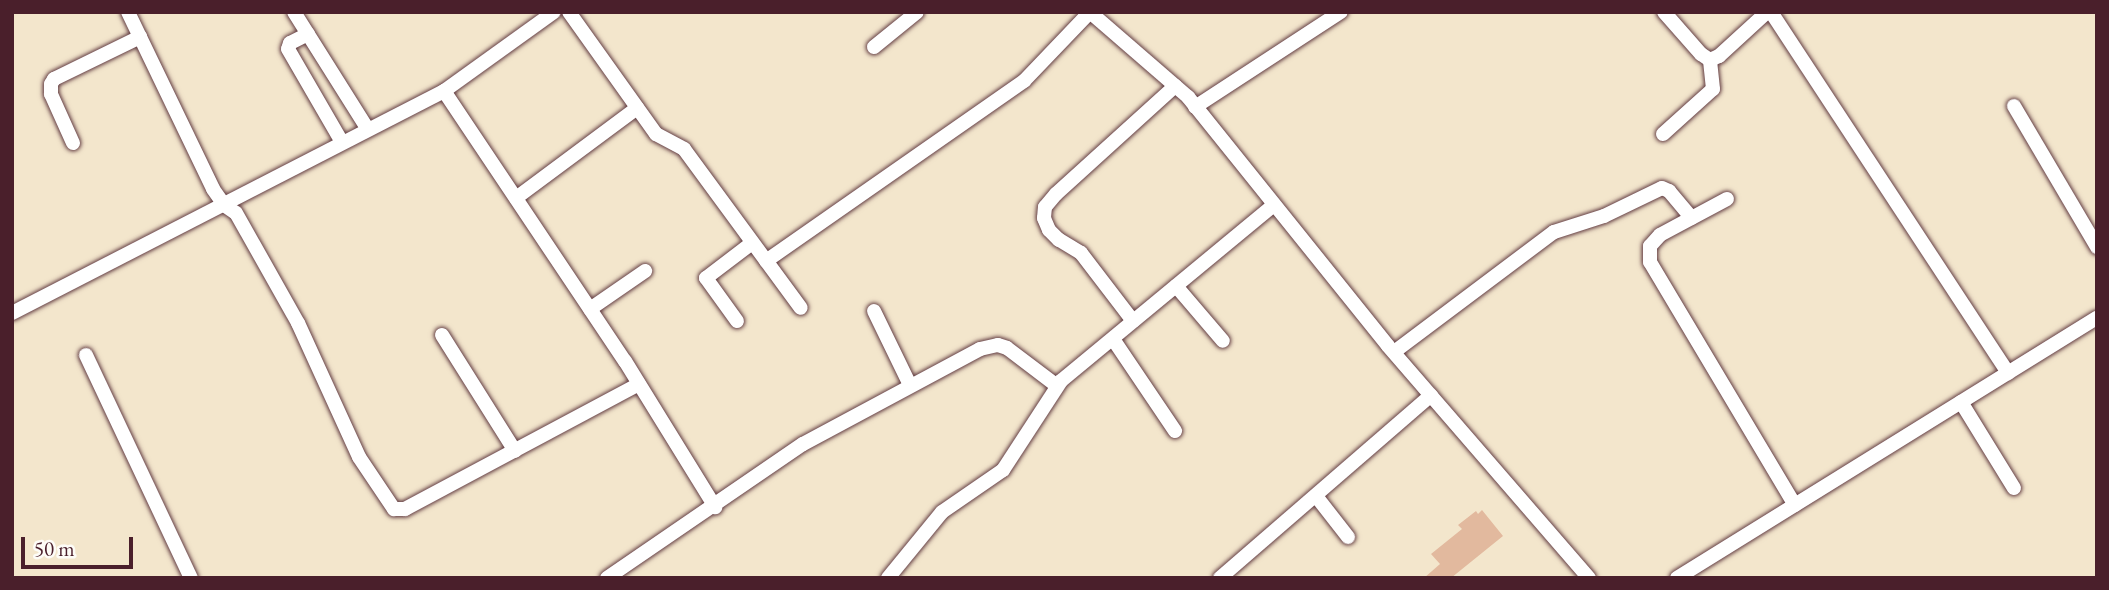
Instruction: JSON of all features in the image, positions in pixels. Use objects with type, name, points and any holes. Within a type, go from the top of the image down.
[{"type":"street","points":[[128,12],[209,182],[224,205],[236,213],[291,311],[359,457],[394,509],[405,509],[639,384]]},
{"type":"street","points":[[294,12],[367,128]]},
{"type":"street","points":[[12,313],[224,205],[367,128],[444,91],[554,12]]},
{"type":"street","points":[[569,12],[660,138],[676,142],[684,149],[801,308]]},
{"type":"street","points":[[874,47],[917,12]]},
{"type":"street","points":[[766,261],[1024,81],[1090,12],[1175,86],[1195,107],[1394,352],[1589,578]]},
{"type":"street","points":[[1195,107],[1341,12]]},
{"type":"street","points":[[1664,12],[1701,54],[1710,60]]},
{"type":"street","points":[[1710,60],[1719,56],[1769,12],[2008,373]]},
{"type":"street","points":[[308,34],[290,43],[288,50],[342,142]]},
{"type":"street","points":[[74,144],[51,94],[54,79],[140,37]]},
{"type":"street","points":[[1663,134],[1713,89],[1710,60]]},
{"type":"street","points":[[1133,321],[1081,253],[1059,240],[1049,230],[1044,218],[1045,207],[1175,86]]},
{"type":"street","points":[[444,91],[639,384],[715,507]]},
{"type":"street","points":[[2014,106],[2097,247]]},
{"type":"street","points":[[516,198],[637,108]]},
{"type":"street","points":[[1394,352],[1554,232],[1604,216],[1662,188],[1669,191],[1692,218]]},
{"type":"street","points":[[1727,199],[1655,241],[1648,254],[1795,505]]},
{"type":"street","points":[[888,578],[942,512],[1003,470],[1056,386],[1274,205]]},
{"type":"street","points":[[737,321],[706,278],[752,243]]},
{"type":"street","points":[[590,309],[645,271]]},
{"type":"street","points":[[1176,286],[1223,341]]},
{"type":"street","points":[[12,297],[29,305]]},
{"type":"street","points":[[874,311],[910,384]]},
{"type":"street","points":[[1677,578],[2097,318]]},
{"type":"street","points":[[442,335],[515,451]]},
{"type":"street","points":[[1113,339],[1175,431]]},
{"type":"street","points":[[607,578],[715,507],[803,444],[910,384],[980,349],[998,345],[1013,351],[1056,386]]},
{"type":"street","points":[[86,355],[191,578]]},
{"type":"street","points":[[1220,578],[1431,395]]},
{"type":"street","points":[[1961,402],[2014,488]]},
{"type":"street","points":[[1316,496],[1348,537]]},
{"type":"building","points":[[1482,510],[1503,536],[1451,578],[1424,578],[1440,564],[1431,554],[1462,529],[1458,525],[1476,511],[1478,514]]}]
